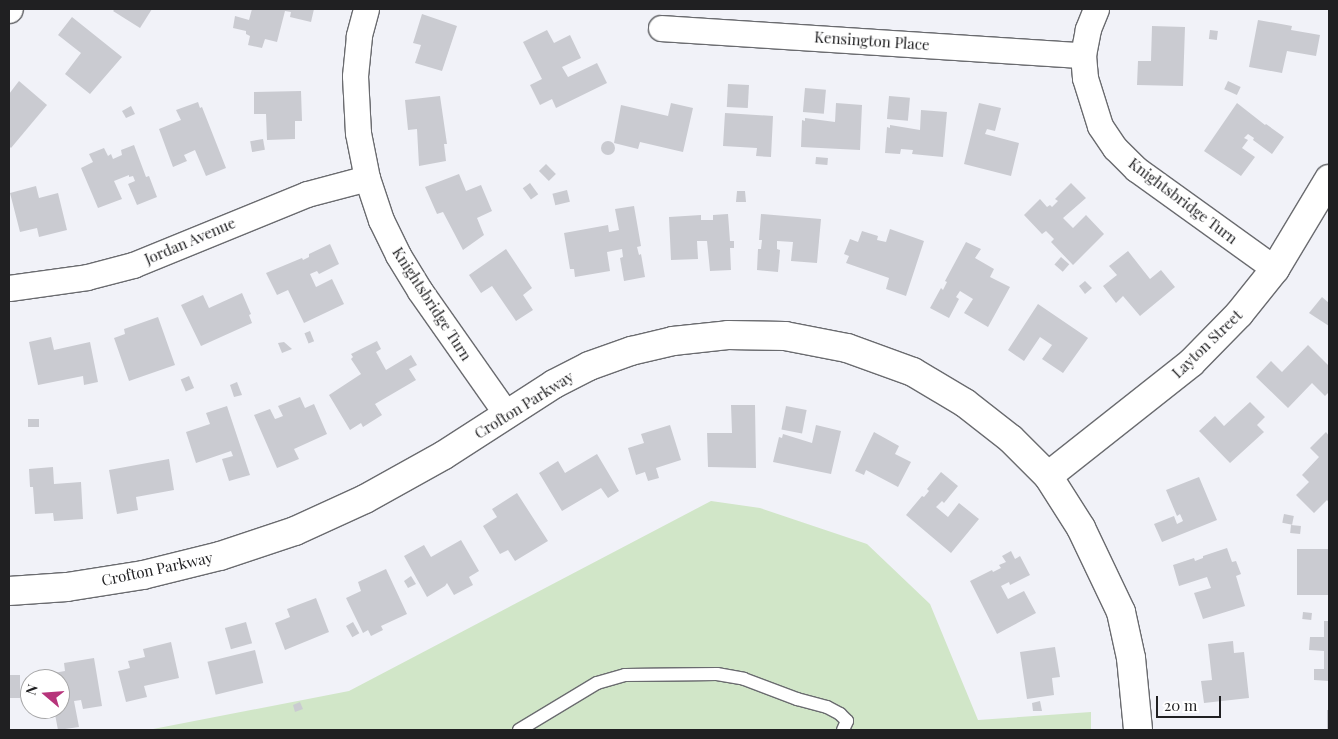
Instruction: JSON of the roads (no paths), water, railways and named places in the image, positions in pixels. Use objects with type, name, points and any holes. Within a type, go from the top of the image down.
[{"type":"street","name":"Knightsbridge Turn","points":[[366,9],[358,36],[354,76],[358,133],[367,178],[380,220],[420,291],[507,415]]},
{"type":"street","name":"Knightsbridge Turn","points":[[1096,9],[1088,29],[1083,55],[1085,78],[1100,126],[1115,148],[1136,170],[1275,269]]},
{"type":"street","name":"Kensington Place","points":[[661,28],[1083,55]]},
{"type":"street","name":"Jordan Avenue","points":[[9,288],[87,277],[134,265],[307,194],[367,178]]},
{"type":"street","name":"Layton Street","points":[[1048,476],[1191,363],[1239,314],[1275,269],[1329,179]]},
{"type":"street","name":"Crofton Parkway","points":[[9,592],[67,587],[143,575],[220,556],[294,531],[365,499],[444,455],[554,384],[589,366],[630,351],[673,341],[728,335],[785,336],[846,348],[913,372],[965,403],[1011,438],[1048,476],[1081,528],[1121,612],[1131,658],[1138,730]]},
{"type":"lane","points":[[520,730],[598,683],[625,675],[718,674],[744,679],[781,694],[826,707],[840,714],[847,721],[843,730]]}]
